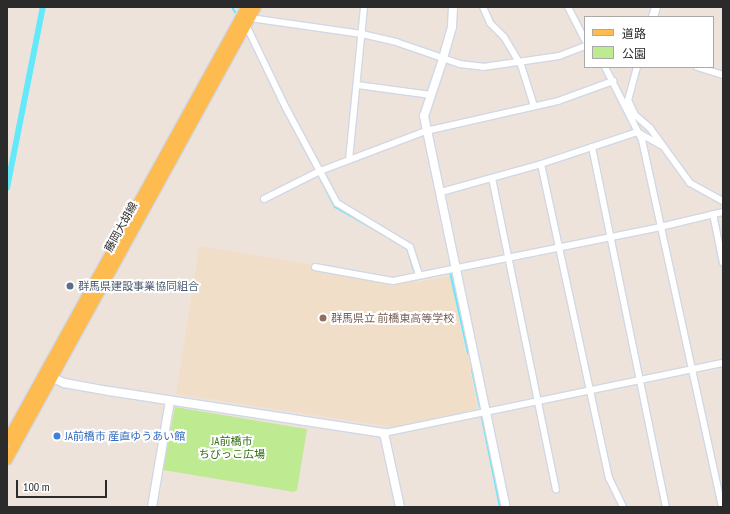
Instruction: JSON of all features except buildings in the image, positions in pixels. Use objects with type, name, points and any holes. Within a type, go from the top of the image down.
[{"type":"main road","name":"藤岡大胡線","points":[[7,460],[48,376],[247,7]]},
{"type":"main road","name":"藤岡大胡線","points":[[7,441],[48,376],[256,7]]},
{"type":"street","points":[[349,160],[364,7]]},
{"type":"street","points":[[453,7],[452,27],[424,116],[506,507]]},
{"type":"street","points":[[483,7],[490,23],[504,37],[518,63],[526,79],[534,106]]},
{"type":"street","points":[[568,7],[584,38]]},
{"type":"street","points":[[248,22],[362,34],[403,44],[443,59],[482,67],[559,56],[584,46]]},
{"type":"street","points":[[248,22],[337,203],[410,247],[419,275]]},
{"type":"street","points":[[606,68],[642,140],[722,507]]},
{"type":"street","points":[[637,68],[628,100],[635,115],[650,128],[690,183],[723,201]]},
{"type":"street","points":[[700,68],[723,75]]},
{"type":"street","points":[[264,199],[320,171],[426,131],[558,101],[613,81]]},
{"type":"street","points":[[357,85],[431,95]]},
{"type":"street","points":[[441,192],[541,164],[637,132],[664,146]]},
{"type":"street","points":[[592,147],[666,507]]},
{"type":"street","points":[[541,164],[609,478],[623,507]]},
{"type":"street","points":[[492,178],[556,489]]},
{"type":"street","points":[[315,267],[393,281],[456,267],[660,227],[723,212]]},
{"type":"street","points":[[713,214],[723,263]]},
{"type":"street","points":[[48,376],[64,383],[170,401],[384,432],[538,403],[723,363]]},
{"type":"street","points":[[152,507],[170,401]]},
{"type":"street","points":[[384,432],[400,507]]},
{"type":"shaded area","name":"群馬県立 前橋東高等学校","points":[[199,246],[309,264],[314,270],[391,282],[413,277],[415,283],[450,276],[466,354],[470,353],[473,369],[470,370],[477,409],[392,427],[176,394]]},
{"type":"green space","name":"JA前橋市 ちびっこ広場","points":[[175,407],[307,429],[297,490],[294,492],[163,470]]},
{"type":"waterway","points":[[7,188],[43,7]]},
{"type":"waterway","points":[[232,7],[235,12]]},
{"type":"waterway","points":[[248,36],[252,44]]},
{"type":"waterway","points":[[300,141],[315,168]]},
{"type":"waterway","points":[[319,176],[335,207],[407,248],[414,271]]},
{"type":"waterway","points":[[450,272],[468,353]]},
{"type":"waterway","points":[[472,370],[480,407]]},
{"type":"waterway","points":[[482,418],[500,507]]},
{"type":"place","name":"群馬県建設事業協同組合","points":[[70,286]]},
{"type":"place","name":"群馬県立 前橋東高等学校","points":[[323,318]]},
{"type":"place","name":"JA前橋市 産直ゆうあい館","points":[[57,436]]}]
